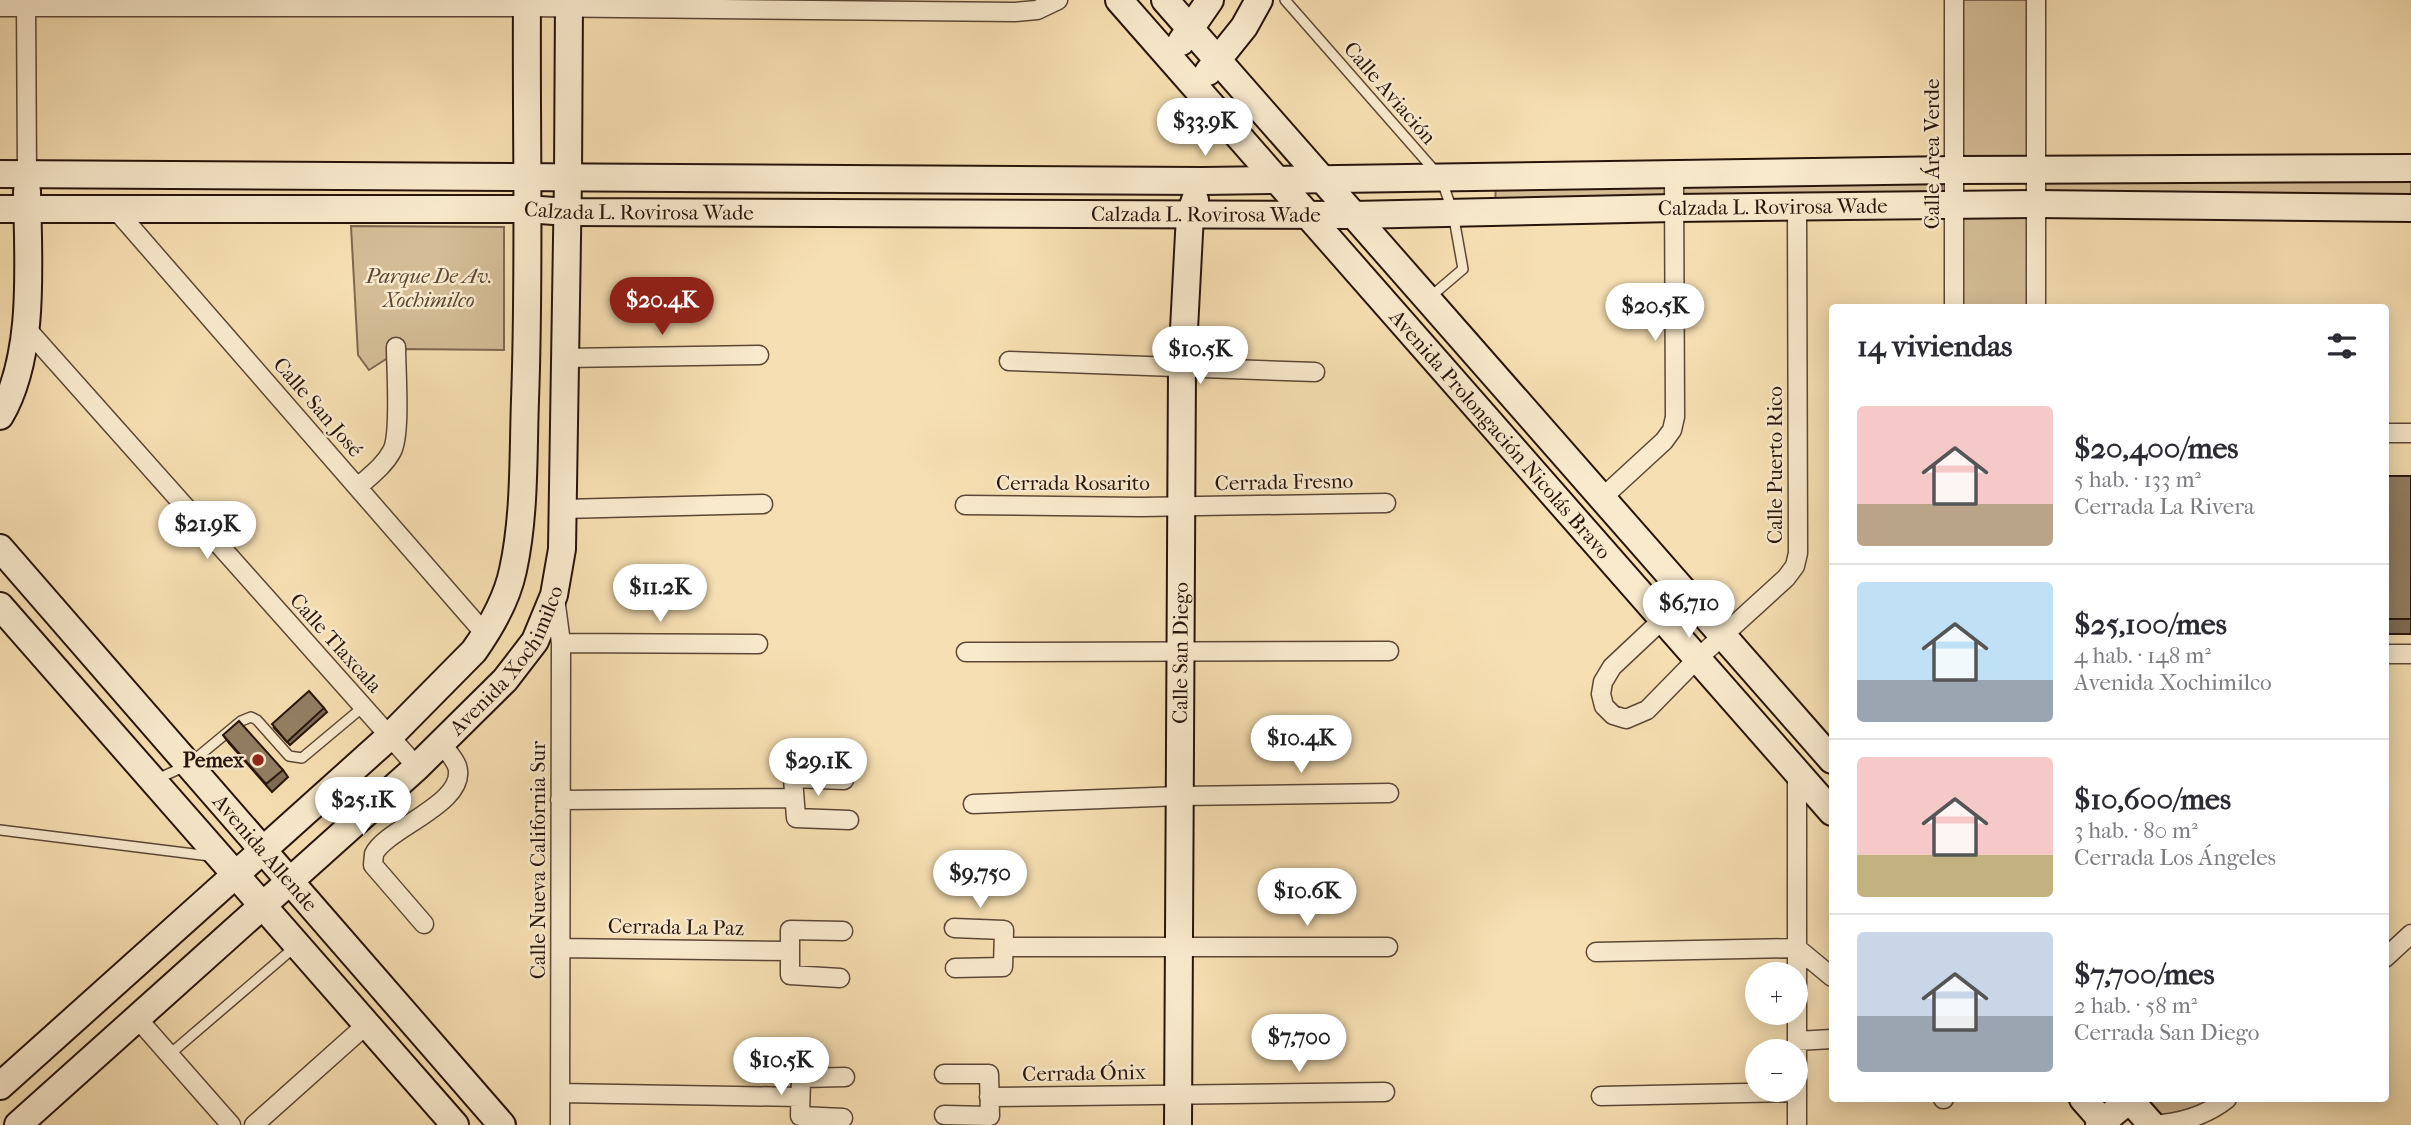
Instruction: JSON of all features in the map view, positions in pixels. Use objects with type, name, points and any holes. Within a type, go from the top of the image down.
[{"type":"street","points":[[0,7],[26,4],[527,3],[1015,12],[1037,10],[1058,0]]},
{"type":"street","name":"Avenida Prolongación Nicolás Bravo","points":[[1119,0],[1829,809]]},
{"type":"street","name":"Avenida Prolongación Nicolás Bravo","points":[[1165,0],[1829,757]]},
{"type":"street","points":[[1169,58],[1210,0]]},
{"type":"street","points":[[1194,86],[1219,61],[1244,27],[1259,0]]},
{"type":"street","name":"Calle Área Verde","points":[[1954,0],[1954,304]]},
{"type":"street","points":[[2036,0],[2036,304]]},
{"type":"street","name":"Avenida Xochimilco","points":[[0,1086],[227,866],[263,852],[389,737],[474,651],[486,635],[503,602],[513,572],[520,529],[527,352],[527,3]]},
{"type":"street","points":[[0,416],[17,379],[26,328],[26,4]]},
{"type":"street","name":"Avenida Xochimilco","points":[[18,1125],[416,767],[505,680],[535,641],[554,595],[562,549],[569,4]]},
{"type":"street","name":"Calzada L. Rovirosa Wade","points":[[0,174],[1323,181],[1955,170],[2411,168]]},
{"type":"street","points":[[1602,498],[1664,441],[1672,430],[1675,417],[1674,175]]},
{"type":"street","name":"Calle San Diego","points":[[1178,1125],[1182,367],[1190,215],[1203,181]]},
{"type":"street","name":"Calzada L. Rovirosa Wade","points":[[0,209],[526,209],[568,212],[1353,215],[2036,204],[2411,208]]},
{"type":"street","name":"Calle Puerto Rico","points":[[1662,620],[1612,667],[1603,682],[1601,694],[1604,706],[1613,715],[1626,719],[1647,710],[1697,659],[1786,578],[1795,566],[1798,553],[1797,206]]},
{"type":"street","name":"Calle San José","points":[[116,210],[486,635]]},
{"type":"street","name":"Calle Tlaxcala","points":[[26,328],[416,767]]},
{"type":"street","points":[[358,487],[385,462],[394,448],[396,347]]},
{"type":"street","points":[[565,358],[759,355]]},
{"type":"street","points":[[1009,361],[1315,372]]},
{"type":"street","points":[[2389,433],[2411,433]]},
{"type":"street","name":"Cerrada Fresno","points":[[1181,506],[1386,503]]},
{"type":"street","points":[[562,509],[763,504]]},
{"type":"street","name":"Cerrada Rosarito","points":[[965,505],[1181,506]]},
{"type":"street","name":"Avenida Allende","points":[[0,548],[502,1125]]},
{"type":"street","name":"Calle Nueva California Sur","points":[[554,595],[561,643],[561,1125]]},
{"type":"street","name":"Avenida Allende","points":[[0,606],[454,1125]]},
{"type":"street","points":[[561,643],[758,644]]},
{"type":"street","points":[[966,652],[1389,651]]},
{"type":"street","points":[[2389,654],[2411,654]]},
{"type":"street","points":[[424,925],[373,865],[374,855],[382,844],[425,814],[450,791],[458,777],[457,764],[441,743]]},
{"type":"street","points":[[1797,772],[1797,1039]]},
{"type":"street","points":[[844,780],[793,778],[796,818],[849,820]]},
{"type":"street","points":[[973,804],[1180,796],[1389,793]]},
{"type":"street","points":[[560,800],[794,798]]},
{"type":"street","points":[[954,928],[1004,938],[1179,947],[1388,947]]},
{"type":"street","points":[[840,978],[790,975],[790,930],[843,930]]},
{"type":"street","points":[[2389,954],[2411,934]]},
{"type":"street","points":[[955,968],[1003,967],[1004,938]]},
{"type":"street","name":"Cerrada La Paz","points":[[561,948],[790,951]]},
{"type":"street","points":[[1597,952],[1797,948],[1829,975]]},
{"type":"street","points":[[137,1018],[232,1125]]},
{"type":"street","points":[[254,1125],[366,1025]]},
{"type":"street","points":[[1808,1040],[1829,1039]]},
{"type":"street","points":[[944,1074],[989,1074],[990,1116],[944,1115]]},
{"type":"street","points":[[843,1118],[800,1116],[800,1097],[801,1077],[845,1077]]},
{"type":"street","name":"Cerrada Ónix","points":[[989,1097],[1385,1092]]},
{"type":"street","points":[[560,1093],[800,1097]]},
{"type":"street","points":[[1601,1096],[1745,1093]]},
{"type":"street","points":[[1797,1102],[1797,1125]]},
{"type":"street","points":[[2085,1102],[2103,1124],[2126,1102]]},
{"type":"street","points":[[2132,1102],[2151,1125],[2176,1123],[2200,1115],[2222,1102]]},
{"type":"lane","name":"Calle Aviación","points":[[1284,0],[1441,178]]},
{"type":"lane","points":[[1428,299],[1463,269],[1454,213],[1441,178]]},
{"type":"lane","points":[[152,781],[188,765],[241,721],[251,717],[257,720],[289,756],[302,758],[363,707]]},
{"type":"lane","points":[[0,830],[227,866]]},
{"type":"lane","points":[[170,1054],[297,946]]},
{"type":"green space","points":[[1956,0],[2035,0],[2035,168],[1956,168]]},
{"type":"green space","points":[[1942,171],[1942,204],[1675,207],[1675,176]]},
{"type":"green space","points":[[2411,171],[2411,206],[2038,202],[2039,173]]},
{"type":"green space","points":[[1673,176],[1673,207],[1495,210],[1496,178]]},
{"type":"green space","points":[[2036,204],[2036,304],[1955,304],[1956,206]]},
{"type":"green space","name":"Parque De Av. Xochimilco","points":[[351,226],[504,227],[504,350],[402,349],[369,370],[358,355]]},
{"type":"green space","points":[[2147,1102],[2207,1102],[2165,1122]]},
{"type":"building","points":[[2389,476],[2411,476],[2411,619],[2389,619]]},
{"type":"building","points":[[309,691],[324,708],[287,742],[272,724]]},
{"type":"building","name":"Pemex","points":[[239,721],[283,770],[266,784],[223,735]]},
{"type":"place","name":"Pemex","points":[[258,760]]}]
